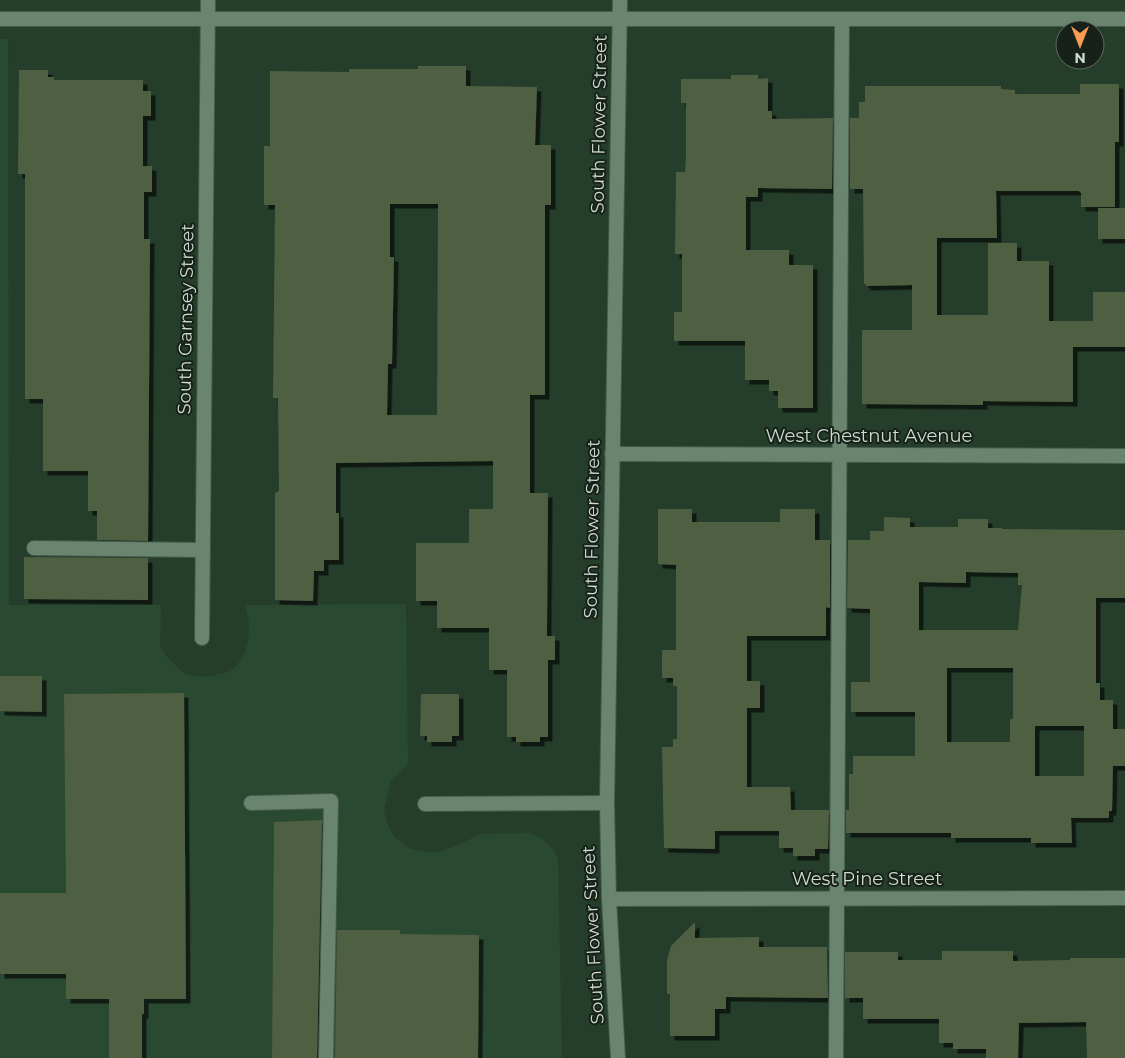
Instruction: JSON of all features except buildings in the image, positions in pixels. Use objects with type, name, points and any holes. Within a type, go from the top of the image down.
[{"type":"street","name":"South Garnsey Street","points":[[202,638],[208,0]]},
{"type":"street","name":"South Flower Street","points":[[618,1058],[608,898],[606,803],[620,0]]},
{"type":"street","points":[[0,19],[1125,19]]},
{"type":"street","points":[[836,1058],[842,19]]},
{"type":"street","name":"West Chestnut Avenue","points":[[612,454],[1125,456]]},
{"type":"street","points":[[34,548],[202,550]]},
{"type":"street","points":[[251,803],[331,801],[326,1058]]},
{"type":"street","points":[[425,804],[606,803]]},
{"type":"street","name":"West Pine Street","points":[[608,898],[1125,898]]},
{"type":"shaded area","points":[[0,39],[8,39],[9,605],[161,605],[160,647],[183,673],[204,677],[229,672],[244,655],[248,642],[249,623],[245,605],[406,604],[408,764],[391,781],[384,810],[387,823],[394,837],[409,848],[421,851],[445,850],[482,834],[529,833],[541,838],[555,851],[558,860],[562,1058],[0,1058]]}]
